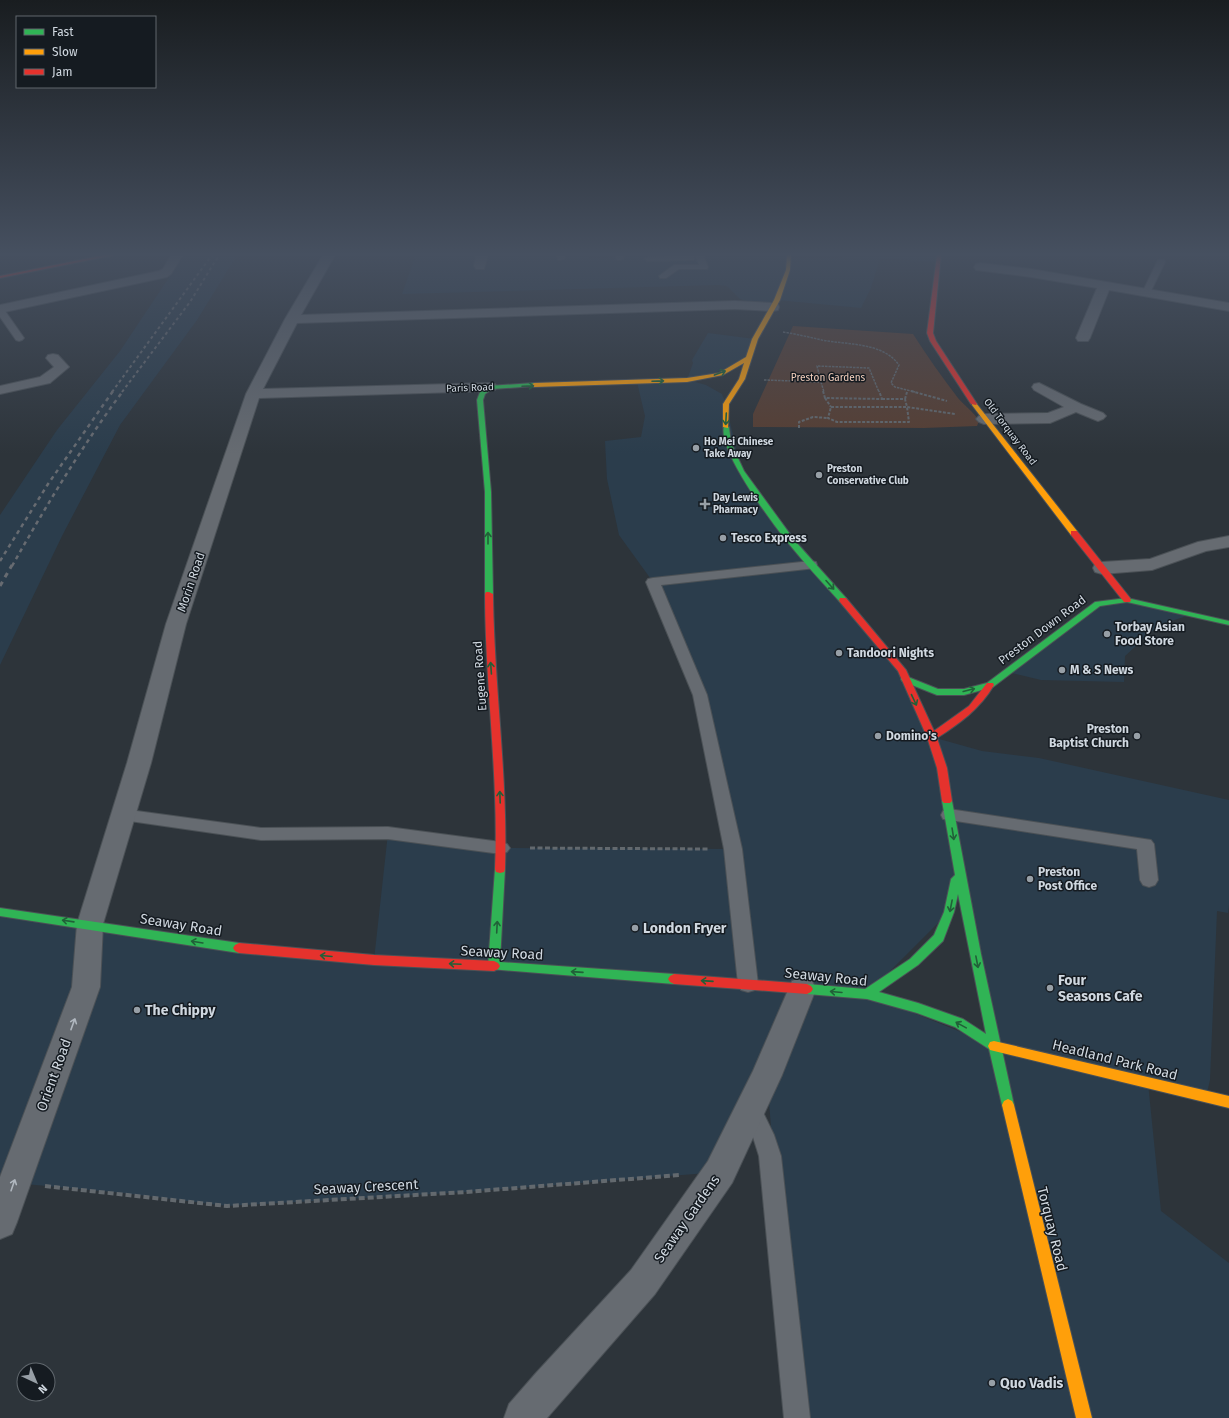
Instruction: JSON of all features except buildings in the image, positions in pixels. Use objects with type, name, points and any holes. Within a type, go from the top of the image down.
[{"type":"main road","points":[[726,404],[742,379],[759,330],[764,321]]},
{"type":"main road","name":"Old Torquay Road","points":[[931,321],[930,333],[933,341],[979,416],[1127,600]]},
{"type":"main road","name":"Paris Road","points":[[490,387],[687,380],[721,374],[750,358]]},
{"type":"main road","name":"Paris Road","points":[[687,380],[706,385]]},
{"type":"main road","name":"Eugene Road","points":[[490,387],[482,393],[480,400],[488,492],[489,634],[501,848],[494,966]]},
{"type":"main road","points":[[722,394],[726,404]]},
{"type":"main road","name":"Torquay Road","points":[[726,404],[726,433],[728,443],[741,471],[792,543],[860,619],[902,670],[932,737],[942,768],[958,868],[994,1046],[1084,1418]]},
{"type":"main road","name":"Preston Down Road","points":[[905,679],[937,692],[964,692],[990,685],[1098,604],[1127,600],[1229,623]]},
{"type":"main road","name":"Preston Down Road","points":[[932,737],[970,713],[983,698],[990,685]]},
{"type":"main road","points":[[867,994],[914,962],[939,938],[949,912],[958,868]]},
{"type":"main road","name":"Seaway Road","points":[[0,912],[90,924],[238,948],[374,960],[494,966],[867,994],[918,1008],[959,1023],[994,1046]]},
{"type":"main road","name":"Headland Park Road","points":[[994,1046],[1229,1102]]},
{"type":"street","name":"Morin Road","points":[[90,924],[139,763],[176,624],[252,394],[291,321]]},
{"type":"street","points":[[1083,338],[1090,321]]},
{"type":"street","points":[[0,390],[45,380],[62,367],[53,358]]},
{"type":"street","name":"Paris Road","points":[[252,394],[490,387]]},
{"type":"street","points":[[1040,388],[1076,407],[1098,416]]},
{"type":"street","points":[[979,416],[1050,418],[1076,407]]},
{"type":"street","points":[[1102,568],[1152,564],[1204,546],[1217,545],[1229,541]]},
{"type":"street","name":"Orient Road","points":[[0,1222],[86,987],[90,924]]},
{"type":"street","name":"Seaway Gardens","points":[[522,1418],[643,1282],[720,1172],[767,1075],[802,989]]},
{"type":"lane","points":[[8,321],[19,338]]},
{"type":"lane","points":[[748,984],[733,849],[700,695],[653,582],[811,565]]},
{"type":"lane","points":[[949,815],[1145,844],[1149,880]]},
{"type":"lane","points":[[122,816],[261,834],[388,833],[501,848]]},
{"type":"lane","points":[[750,1109],[763,1135],[770,1156],[797,1418]]},
{"type":"path","points":[[759,330],[788,333],[857,345],[890,355],[898,360],[900,365],[892,378],[891,383],[895,387],[908,392],[953,402],[979,416]]},
{"type":"path","points":[[828,418],[831,407],[825,398],[817,366],[868,368],[882,399]]},
{"type":"path","points":[[742,379],[821,382]]},
{"type":"path","points":[[799,428],[799,422],[813,417],[828,418],[837,422],[909,422],[905,399],[908,392]]},
{"type":"path","points":[[825,398],[905,399]]},
{"type":"path","points":[[864,398],[869,407]]},
{"type":"path","points":[[831,407],[907,407],[979,416]]},
{"type":"path","points":[[501,848],[733,849]]},
{"type":"path","name":"Seaway Crescent","points":[[14,1183],[123,1193],[227,1206],[466,1192],[720,1172]]},
{"type":"shaded area","points":[[140,321],[196,321],[120,425],[62,536],[0,665],[0,515],[57,430],[120,351]]},
{"type":"shaded area","points":[[708,333],[755,339],[749,358],[732,368],[688,380],[706,385],[722,394],[726,404],[741,471],[902,670],[932,737],[982,751],[1039,758],[1229,800],[1229,905],[1228,913],[1217,911],[1210,1080],[1206,1097],[1148,1083],[1161,1211],[1229,1263],[1229,1418],[794,1418],[767,1076],[720,1172],[466,1192],[227,1206],[123,1193],[14,1183],[0,1176],[0,912],[374,960],[388,833],[501,848],[733,849],[700,695],[653,582],[619,535],[607,479],[605,441],[641,437],[645,416],[637,382],[687,380],[693,363],[692,360]],"holes":[[[958,869],[993,1045],[867,994],[949,912]]]},
{"type":"shaded area","points":[[1127,600],[1193,614],[1159,625],[1125,656],[1124,682],[1041,680],[1007,672],[1098,604]]},
{"type":"green space","name":"Preston Gardens","points":[[793,326],[913,334],[958,398],[977,418],[979,421],[977,426],[924,428],[753,427],[753,414]]},
{"type":"railway","points":[[112,392],[164,321]]},
{"type":"railway","points":[[122,392],[176,321]]},
{"type":"railway","points":[[0,561],[48,484],[113,391]]},
{"type":"railway","points":[[12,566],[65,477],[93,433],[123,391]]},
{"type":"railway","points":[[0,586],[12,565]]},
{"type":"traffic: fast","points":[[489,594],[488,492],[480,400],[482,393],[490,387],[534,385]]},
{"type":"traffic: fast","points":[[726,427],[728,443],[741,471],[792,543],[843,600]]},
{"type":"traffic: fast","points":[[905,679],[937,692],[964,692],[990,685],[1098,604],[1127,600],[1229,623]]},
{"type":"traffic: fast","points":[[947,801],[975,954],[1008,1105]]},
{"type":"traffic: fast","points":[[500,869],[494,966],[674,979]]},
{"type":"traffic: fast","points":[[867,994],[914,962],[939,938],[949,912],[956,879]]},
{"type":"traffic: fast","points":[[0,912],[239,948]]},
{"type":"traffic: fast","points":[[807,989],[867,994],[918,1008],[959,1023],[994,1046]]},
{"type":"traffic: slow","points":[[726,427],[726,404],[742,379],[755,339],[765,321]]},
{"type":"traffic: slow","points":[[534,385],[687,380],[721,374],[749,358]]},
{"type":"traffic: slow","points":[[974,404],[1074,533]]},
{"type":"traffic: slow","points":[[994,1046],[1229,1102]]},
{"type":"traffic: slow","points":[[1008,1105],[1084,1418]]},
{"type":"traffic: jam","points":[[931,321],[930,333],[933,341],[974,404]]},
{"type":"traffic: jam","points":[[1074,533],[1127,600]]},
{"type":"traffic: jam","points":[[489,594],[490,655],[500,813],[500,869]]},
{"type":"traffic: jam","points":[[843,600],[902,670],[932,737],[942,768],[947,801]]},
{"type":"traffic: jam","points":[[932,737],[965,715],[978,702],[990,685]]},
{"type":"traffic: jam","points":[[239,948],[374,960],[494,966]]},
{"type":"traffic: jam","points":[[674,979],[807,989]]},
{"type":"place","name":"Ho Mei Chinese Take Away","points":[[696,448]]},
{"type":"place","name":"Preston Conservative Club","points":[[819,475]]},
{"type":"place","name":"Day Lewis Pharmacy","points":[[705,504]]},
{"type":"place","name":"Tesco Express","points":[[723,538]]},
{"type":"place","name":"Torbay Asian Food Store","points":[[1107,634]]},
{"type":"place","name":"Tandoori Nights","points":[[839,653]]},
{"type":"place","name":"M & S News","points":[[1062,670]]},
{"type":"place","name":"Domino's","points":[[878,736]]},
{"type":"place","name":"Preston Baptist Church","points":[[1137,736]]},
{"type":"place","name":"Preston Post Office","points":[[1030,879]]},
{"type":"place","name":"London Fryer","points":[[635,928]]},
{"type":"place","name":"Four Seasons Cafe","points":[[1050,988]]},
{"type":"place","name":"The Chippy","points":[[137,1010]]},
{"type":"place","name":"Quo Vadis","points":[[992,1383]]}]
